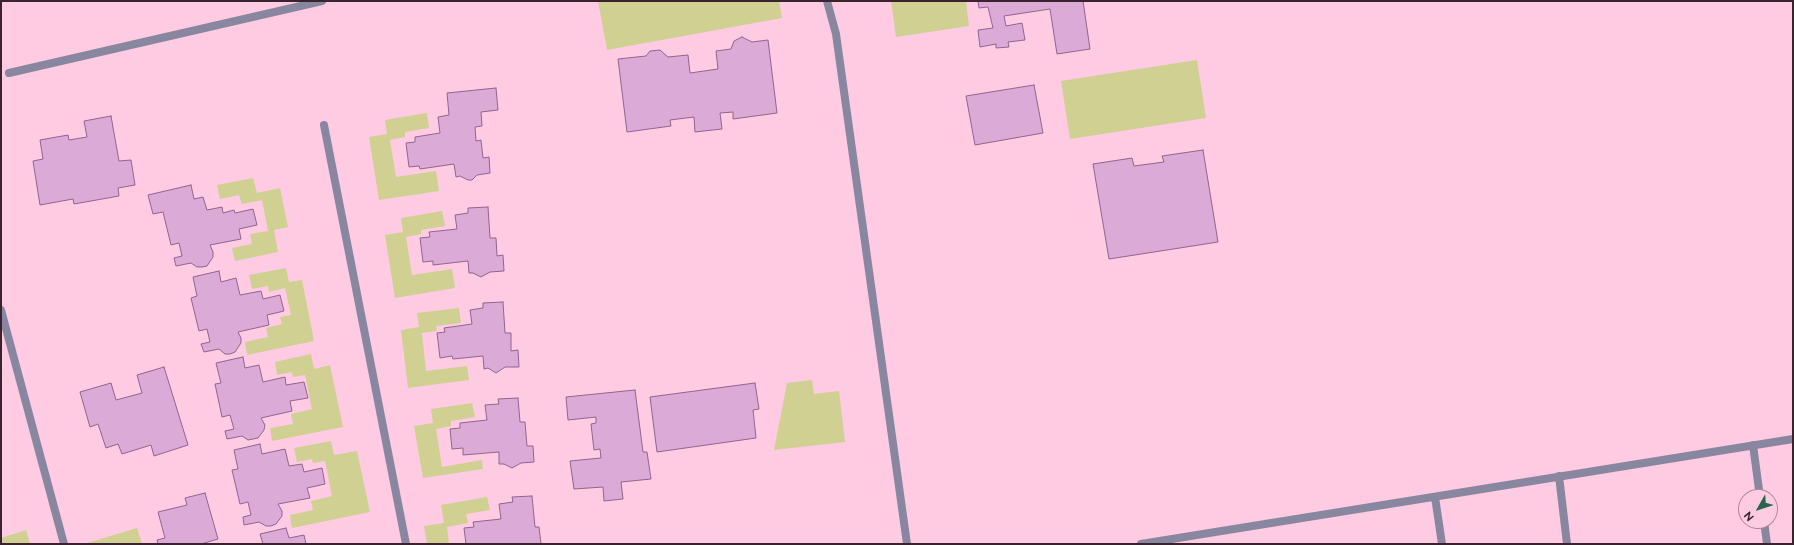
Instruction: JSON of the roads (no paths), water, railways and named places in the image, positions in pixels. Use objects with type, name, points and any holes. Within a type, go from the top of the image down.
[{"type":"street","points":[[9,73],[322,1]]},
{"type":"street","points":[[827,1],[836,34],[907,544]]},
{"type":"street","points":[[324,125],[406,544]]},
{"type":"street","points":[[1,310],[64,544]]},
{"type":"street","points":[[1141,544],[1793,439]]},
{"type":"street","points":[[1753,445],[1759,489]]},
{"type":"street","points":[[1559,476],[1567,544]]},
{"type":"street","points":[[1435,496],[1442,544]]},
{"type":"street","points":[[1765,529],[1766,544]]}]
